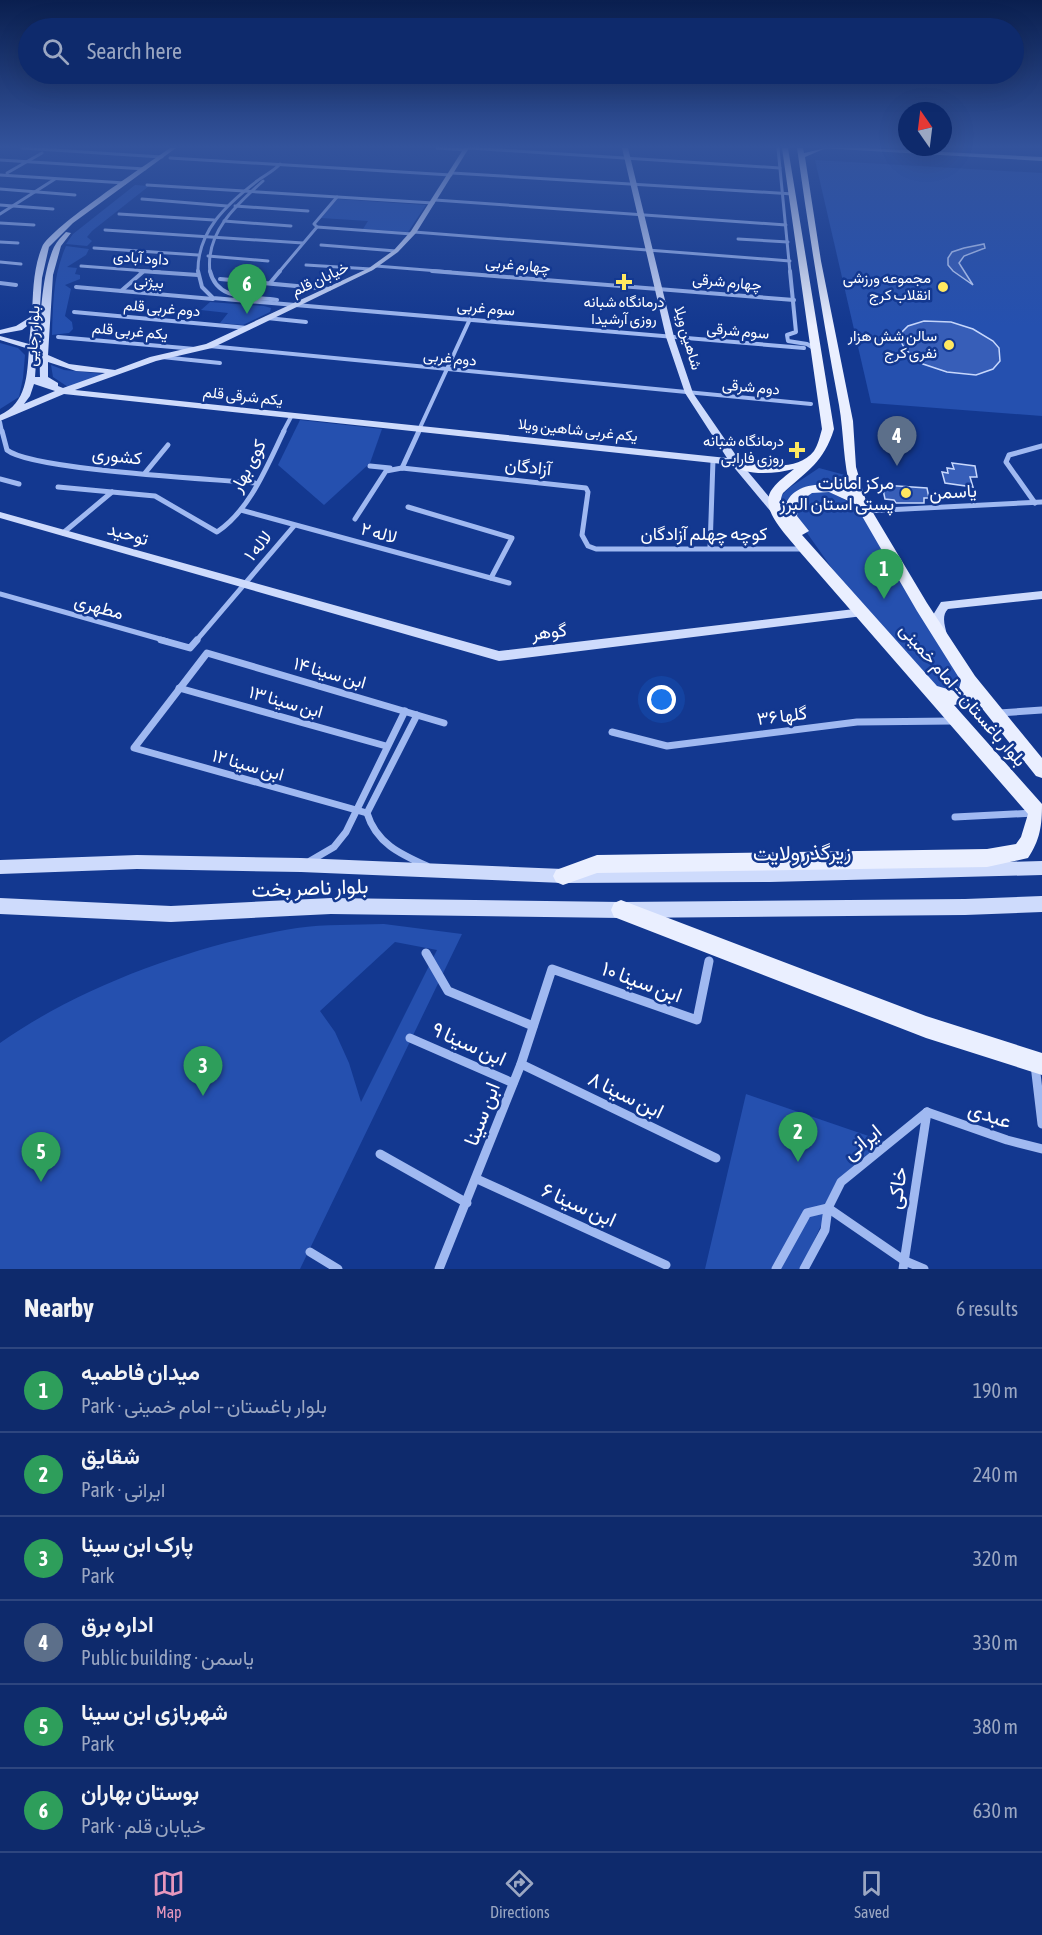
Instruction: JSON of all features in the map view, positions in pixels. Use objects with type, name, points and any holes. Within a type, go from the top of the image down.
[{"type":"main road","points":[[46,246],[71,222],[91,207]]},
{"type":"main road","points":[[46,246],[57,246],[81,222],[102,207]]},
{"type":"main road","name":"خیابان قلم","points":[[0,420],[63,391],[119,371],[162,357],[209,346],[329,290],[374,267],[396,251],[413,233],[430,207]]},
{"type":"main road","name":"شاهین ویلا","points":[[640,207],[670,337],[689,393],[753,488],[776,511]]},
{"type":"main road","points":[[776,511],[774,499],[777,491],[822,448],[828,429],[791,207]]},
{"type":"main road","name":"بلوار باغستان -- امام خمینی","points":[[809,207],[847,421],[851,474],[863,506],[969,680],[1042,771]]},
{"type":"main road","name":"بلوار رجایی","points":[[46,246],[39,266],[31,380],[63,391]]},
{"type":"main road","name":"بلوار رجایی","points":[[57,246],[50,276],[44,378],[63,391]]},
{"type":"main road","points":[[806,293],[815,296],[824,294]]},
{"type":"main road","points":[[808,304],[817,303],[826,306]]},
{"type":"main road","points":[[0,332],[19,328],[35,317]]},
{"type":"main road","points":[[0,338],[32,347]]},
{"type":"main road","points":[[44,355],[54,363],[69,367],[119,371]]},
{"type":"main road","points":[[15,412],[26,396],[31,380],[44,378]]},
{"type":"main road","name":"یکم شرقی قلم","points":[[63,391],[420,429]]},
{"type":"main road","name":"یکم غربی شاهین ویلا","points":[[420,429],[734,462]]},
{"type":"main road","points":[[734,462],[756,470],[769,471],[810,461]]},
{"type":"main road","points":[[838,585],[823,559],[792,518],[790,510],[797,497],[813,489],[833,489],[863,506]]},
{"type":"main road","name":"بلوار باغستان -- امام خمینی","points":[[776,511],[805,549],[1040,815]]},
{"type":"main road","name":"توحید","points":[[0,515],[246,585]]},
{"type":"main road","name":"گوهر","points":[[246,585],[499,656],[863,612]]},
{"type":"main road","points":[[942,639],[938,615],[945,604],[1042,595]]},
{"type":"main road","points":[[931,689],[948,698],[962,699],[969,689],[969,680]]},
{"type":"main road","points":[[563,876],[597,864],[997,857],[1021,852],[1029,841],[1040,815]]},
{"type":"main road","name":"بلوار ناصر بخت","points":[[0,867],[136,862],[301,865],[563,876]]},
{"type":"main road","name":"زیرگذر ولایت","points":[[563,876],[770,875],[1042,868]]},
{"type":"main road","points":[[621,910],[965,907],[1042,904]]},
{"type":"main road","name":"بلوار ناصر بخت","points":[[0,906],[171,914],[331,906],[621,910]]},
{"type":"main road","points":[[621,910],[926,1027],[1039,1063]]},
{"type":"street","points":[[29,207],[53,209]]},
{"type":"street","points":[[219,299],[210,296],[204,290],[198,275],[198,255],[214,220],[226,207]]},
{"type":"street","points":[[234,207],[215,237],[208,256],[210,275],[219,290],[234,295],[298,303]]},
{"type":"street","points":[[257,207],[308,210]]},
{"type":"street","points":[[270,283],[316,227],[314,224],[328,207]]},
{"type":"street","points":[[518,207],[786,225]]},
{"type":"street","points":[[787,207],[786,225],[796,322],[796,332],[787,335],[788,341],[807,344],[816,349]]},
{"type":"street","points":[[119,214],[214,220]]},
{"type":"street","points":[[224,221],[291,226]]},
{"type":"street","points":[[0,223],[34,225]]},
{"type":"street","points":[[316,227],[790,261]]},
{"type":"street","points":[[105,230],[303,243]]},
{"type":"street","points":[[738,239],[788,242]]},
{"type":"street","points":[[0,242],[18,243]]},
{"type":"street","points":[[321,245],[396,251]]},
{"type":"street","points":[[94,248],[198,255]]},
{"type":"street","points":[[208,256],[268,261]]},
{"type":"street","points":[[0,262],[21,264]]},
{"type":"street","points":[[306,265],[374,267]]},
{"type":"street","name":"داود آبادی","points":[[81,266],[198,275]]},
{"type":"street","name":"چهارم غربی","points":[[374,267],[658,289]]},
{"type":"street","points":[[791,270],[803,271]]},
{"type":"street","points":[[121,291],[144,271]]},
{"type":"street","points":[[220,279],[329,290]]},
{"type":"street","points":[[0,284],[16,285]]},
{"type":"street","name":"بیژنی","points":[[76,287],[258,303],[298,303]]},
{"type":"street","name":"چهارم شرقی","points":[[658,289],[794,300]]},
{"type":"street","points":[[258,303],[266,300],[263,297]]},
{"type":"street","name":"سوم غربی","points":[[298,303],[670,337]]},
{"type":"street","name":"دوم غربی قلم","points":[[74,312],[248,328]]},
{"type":"street","points":[[267,318],[306,322]]},
{"type":"street","points":[[402,468],[470,319]]},
{"type":"street","name":"یکم غربی قلم","points":[[58,337],[199,349]]},
{"type":"street","name":"سوم شرقی","points":[[670,337],[804,348]]},
{"type":"street","name":"دوم غربی","points":[[209,346],[689,393]]},
{"type":"street","points":[[162,357],[220,363]]},
{"type":"street","name":"دوم شرقی","points":[[689,393],[811,404]]},
{"type":"street","name":"کوی بهار","points":[[112,492],[154,496],[214,531],[225,527],[242,510],[292,415]]},
{"type":"street","name":"کشوری","points":[[0,420],[7,449],[13,455],[51,462],[146,473],[255,483]]},
{"type":"street","points":[[146,473],[168,445]]},
{"type":"street","points":[[1035,503],[1006,462],[1010,455],[1042,446]]},
{"type":"street","points":[[710,548],[713,460]]},
{"type":"street","name":"آزادگان","points":[[370,465],[586,488],[588,492],[582,536],[588,546],[602,550]]},
{"type":"street","name":"آزادگان","points":[[355,519],[386,471],[393,468]]},
{"type":"street","points":[[0,479],[19,484]]},
{"type":"street","points":[[58,487],[112,492]]},
{"type":"street","points":[[63,533],[112,492]]},
{"type":"street","name":"یاسمن","points":[[863,506],[1042,502]]},
{"type":"street","points":[[408,507],[512,538],[491,578]]},
{"type":"street","name":"لاله ۲","points":[[242,510],[509,583]]},
{"type":"street","name":"لاله ۱","points":[[190,648],[294,526]]},
{"type":"street","name":"کوچه چهلم آزادگان","points":[[602,550],[805,549]]},
{"type":"street","name":"مطهری","points":[[0,594],[190,648]]},
{"type":"street","name":"ابن سینا ۱۴","points":[[179,688],[207,653],[444,723]]},
{"type":"street","name":"ابن سینا ۱۳","points":[[179,688],[386,746]]},
{"type":"street","name":"ابن سینا ۱۲","points":[[179,688],[134,748],[367,813]]},
{"type":"street","points":[[995,714],[1042,710]]},
{"type":"street","points":[[301,865],[322,856],[334,847],[346,832],[354,811],[405,711]]},
{"type":"street","points":[[417,715],[367,813],[370,826],[379,839],[438,872]]},
{"type":"street","name":"۳۶ گلها","points":[[612,732],[667,746],[857,722],[958,721]]},
{"type":"street","points":[[955,817],[1040,815]]},
{"type":"street","points":[[426,953],[447,991],[533,1026]]},
{"type":"street","name":"ابن سینا ۱۰","points":[[552,969],[697,1020],[709,961]]},
{"type":"street","name":"ابن سینا","points":[[440,1269],[521,1064],[552,969]]},
{"type":"street","name":"ابن سینا ۹","points":[[410,1038],[513,1083]]},
{"type":"street","points":[[1039,1063],[1042,1124]]},
{"type":"street","name":"ابن سینا ۸","points":[[521,1064],[716,1158]]},
{"type":"street","name":"عبدی","points":[[927,1112],[1007,1140],[1042,1149]]},
{"type":"street","name":"ایرانی","points":[[804,1269],[825,1230],[828,1208],[841,1182],[927,1112]]},
{"type":"street","name":"خاکی","points":[[904,1265],[927,1112]]},
{"type":"street","points":[[380,1154],[467,1203]]},
{"type":"street","name":"ابن سینا ۶","points":[[477,1179],[666,1264]]},
{"type":"street","points":[[776,1269],[807,1213],[828,1208],[904,1265],[924,1269]]},
{"type":"street","points":[[310,1252],[338,1269]]},
{"type":"shaded area","points":[[107,207],[122,207],[92,231],[87,237],[92,241],[87,246],[66,244],[73,234]]},
{"type":"shaded area","points":[[330,207],[425,207],[408,232],[363,229],[368,221],[321,218]]},
{"type":"shaded area","name":"مجموعه ورزشی انقلاب کرج","points":[[826,207],[1042,207],[1042,416],[871,403]]},
{"type":"shaded area","points":[[66,246],[89,249],[86,255],[67,267],[77,268],[75,274],[80,275],[80,279],[65,285],[71,289],[65,316],[72,322],[73,329],[69,333],[52,335],[56,279]]},
{"type":"shaded area","points":[[210,302],[271,308],[270,312],[243,325],[220,323],[228,313],[201,310]]},
{"type":"shaded area","points":[[0,343],[18,348],[25,355],[19,397],[0,409]]},
{"type":"shaded area","points":[[51,365],[64,370],[104,374],[68,387],[53,377]]},
{"type":"shaded area","points":[[300,420],[382,429],[370,463],[324,505],[278,465]]},
{"type":"shaded area","points":[[819,468],[845,475],[852,493],[812,486],[785,513],[781,496]]},
{"type":"shaded area","points":[[817,491],[830,492],[857,506],[962,680],[960,695],[941,691],[843,584],[800,523],[795,514],[800,502],[808,494]]},
{"type":"shaded area","points":[[384,924],[462,934],[300,1269],[0,1269],[0,1043],[32,1022],[104,985],[181,956],[259,935],[297,928]],"holes":[[[395,942],[437,950],[361,1102],[349,1063],[335,1032],[320,1011]]]},
{"type":"shaded area","points":[[746,1094],[889,1143],[841,1182],[801,1269],[705,1269]]},
{"type":"building","points":[[984,244],[985,248],[964,256],[959,263],[973,285],[953,271],[948,265],[948,258],[952,252]]},
{"type":"building","name":"سالن شش هزار نفری کرج","points":[[924,321],[951,322],[973,329],[993,341],[999,348],[1000,361],[993,369],[976,375],[947,372],[923,364],[905,349],[900,340],[902,332],[908,326]]},
{"type":"building","points":[[952,463],[975,466],[977,477],[970,477],[973,487],[945,483],[942,472],[948,473],[947,468],[954,469]]},
{"type":"building","name":"مرکز امانات پستی استان البرز","points":[[882,485],[927,488],[929,498],[924,498],[924,503],[896,503],[894,500],[885,499]]},
{"type":"place","name":"درمانگاه شبانه روزی آرشیدا","points":[[624,282]]},
{"type":"place","name":"مجموعه ورزشی انقلاب کرج","points":[[943,287]]},
{"type":"place","name":"بوستان بهاران","points":[[247,314]]},
{"type":"place","name":"سالن شش هزار نفری کرج","points":[[949,345]]},
{"type":"place","name":"درمانگاه شبانه روزی فارابی","points":[[797,450]]},
{"type":"place","name":"اداره برق","points":[[897,466]]},
{"type":"place","name":"مرکز امانات پستی استان البرز","points":[[906,493]]},
{"type":"place","name":"میدان فاطمیه","points":[[884,599]]},
{"type":"place","name":"پارک ابن سینا","points":[[203,1096]]},
{"type":"place","name":"شقایق","points":[[798,1162]]},
{"type":"place","name":"شهربازی ابن سینا","points":[[41,1182]]}]
